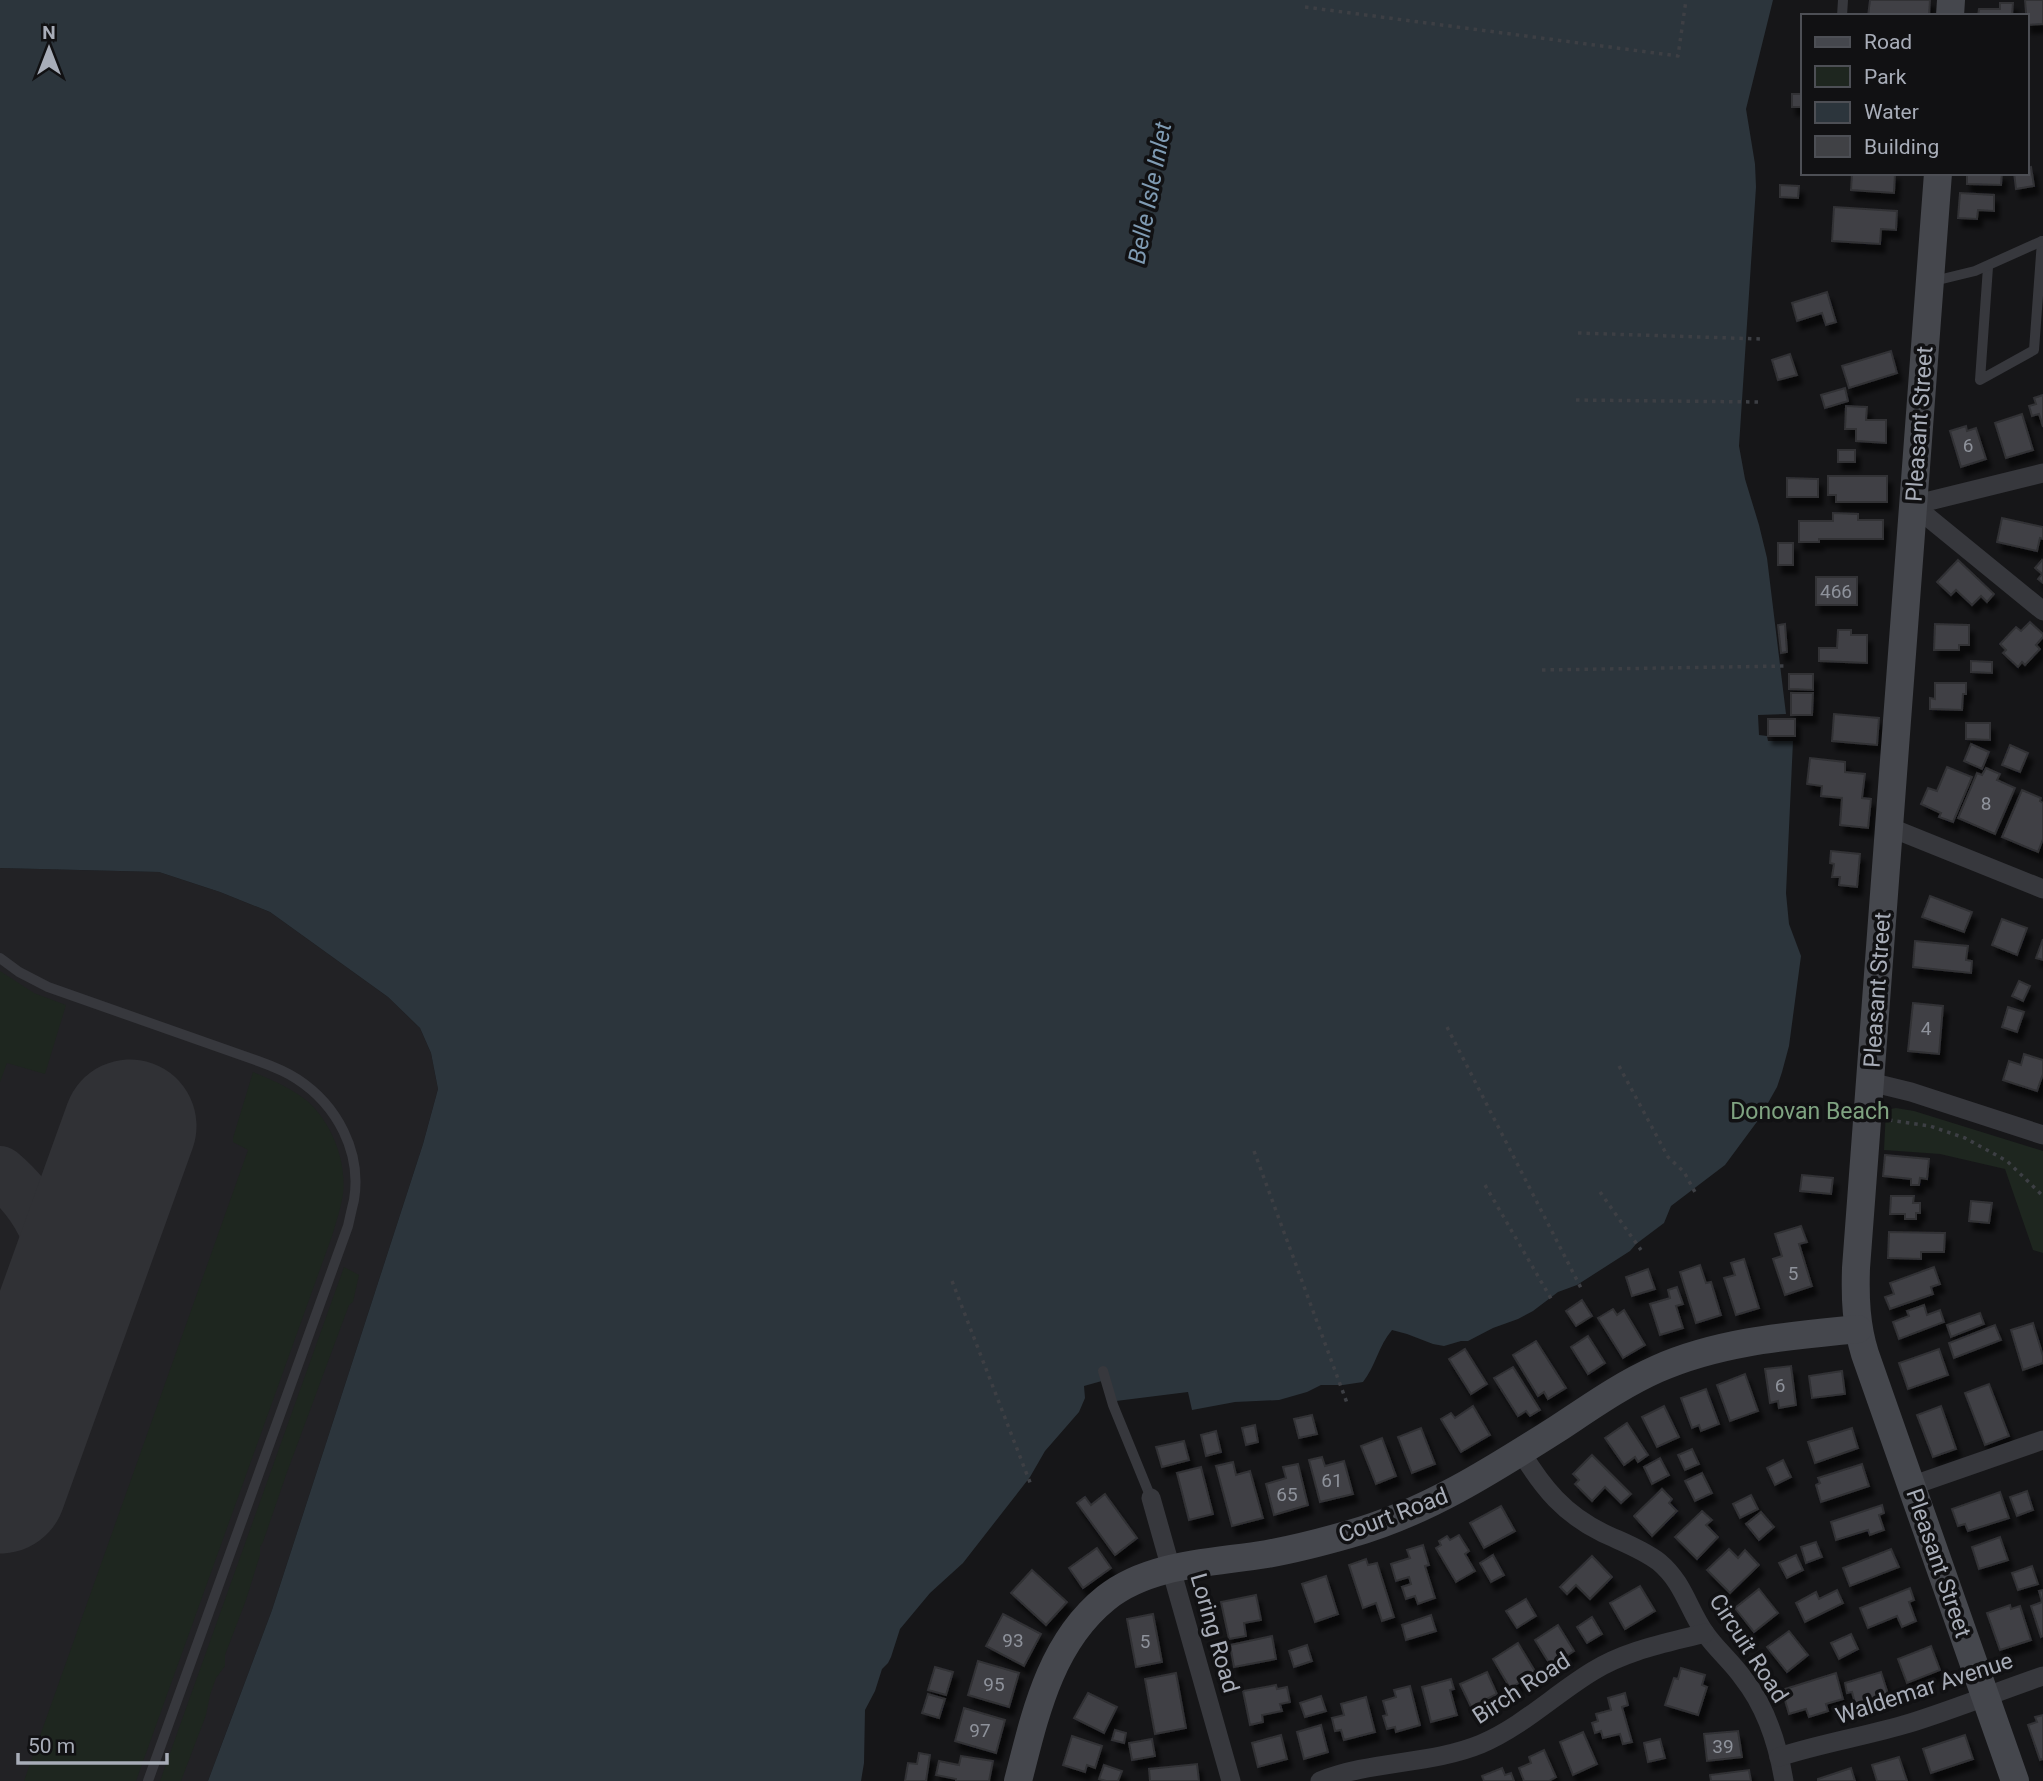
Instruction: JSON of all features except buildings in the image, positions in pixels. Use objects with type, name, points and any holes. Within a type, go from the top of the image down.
[{"type":"main road","name":"Pleasant Street","points":[[1938,175],[1856,1268],[1856,1306],[1858,1329],[1865,1354],[2015,1781]]},
{"type":"main road","name":"Court Road","points":[[1018,1781],[1050,1675],[1071,1634],[1112,1594],[1138,1579],[1170,1569],[1276,1552],[1362,1531],[1403,1516],[1458,1490],[1620,1388],[1674,1362],[1716,1349],[1752,1342],[1858,1329]]},
{"type":"street","points":[[1913,505],[2043,473]]},
{"type":"street","points":[[1913,505],[2043,611]]},
{"type":"street","points":[[1889,827],[2043,889]]},
{"type":"street","points":[[1870,1082],[1911,1092],[2043,1135]]},
{"type":"street","points":[[1911,1486],[2043,1440]]},
{"type":"street","name":"Circuit Road","points":[[1521,1452],[1547,1490],[1564,1508],[1594,1528],[1641,1550],[1661,1564],[1684,1591],[1705,1633],[1737,1669],[1753,1692],[1770,1729],[1784,1781]]},
{"type":"street","name":"Loring Road","points":[[1150,1498],[1231,1781]]},
{"type":"street","name":"Birch Road","points":[[1320,1781],[1344,1772],[1438,1756],[1480,1744],[1524,1721],[1571,1685],[1605,1664],[1642,1649],[1705,1633]]},
{"type":"street","name":"Waldemar Avenue","points":[[1779,1757],[1911,1723],[2043,1676]]},
{"type":"lane","points":[[1930,281],[1965,275],[1988,267],[2042,241],[2034,350],[1980,380],[1988,267]]},
{"type":"lane","points":[[0,958],[19,972],[48,987],[287,1073],[313,1091],[332,1110],[345,1132],[352,1153],[354,1198],[348,1226],[148,1781]]},
{"type":"lane","points":[[1103,1371],[1150,1498]]},
{"type":"path","points":[[1305,7],[1678,56],[1686,0]]},
{"type":"path","points":[[1578,333],[1761,339]]},
{"type":"path","points":[[1576,400],[1758,402]]},
{"type":"path","points":[[1542,670],[1785,666]]},
{"type":"path","points":[[1447,1027],[1581,1288]]},
{"type":"path","points":[[1619,1066],[1668,1157],[1684,1172],[1696,1194]]},
{"type":"path","points":[[1887,1120],[1930,1126],[1965,1138],[2007,1161],[2043,1196]]},
{"type":"path","points":[[1254,1151],[1347,1404]]},
{"type":"path","points":[[1485,1185],[1553,1302]]},
{"type":"path","points":[[1600,1192],[1642,1250]]},
{"type":"path","points":[[952,1281],[1031,1485]]},
{"type":"shaded area","points":[[0,868],[159,872],[270,912],[388,997],[420,1028],[431,1053],[438,1089],[423,1144],[272,1610],[208,1781],[0,1781]]},
{"type":"green space","points":[[0,971],[34,993],[66,1005],[45,1074],[7,1063],[0,1082]]},
{"type":"green space","points":[[253,1072],[302,1097],[321,1116],[335,1140],[344,1181],[332,1236],[136,1781],[24,1781],[248,1150],[233,1142],[233,1138]]},
{"type":"green space","points":[[1896,1108],[1914,1111],[2043,1151],[2043,1253],[2033,1250],[2005,1169],[1940,1154],[1884,1150],[1886,1110]]},
{"type":"green space","points":[[344,1267],[359,1275],[353,1302],[349,1305],[260,1547],[246,1600],[225,1655],[225,1666],[216,1678],[206,1715],[181,1781],[160,1781]]},
{"type":"water","name":"Belle Isle Inlet","points":[[0,0],[1773,0],[1746,109],[1756,187],[1739,446],[1745,479],[1767,558],[1786,714],[1758,715],[1759,735],[1767,736],[1768,741],[1793,741],[1786,893],[1789,924],[1801,956],[1789,1046],[1777,1087],[1759,1119],[1725,1165],[1671,1206],[1664,1223],[1630,1251],[1577,1285],[1558,1292],[1533,1311],[1468,1341],[1444,1346],[1392,1330],[1363,1382],[1321,1385],[1279,1400],[1235,1402],[1192,1410],[1188,1392],[1116,1401],[1109,1379],[1084,1386],[1085,1398],[1079,1412],[1045,1451],[1030,1477],[963,1563],[930,1593],[900,1629],[891,1657],[882,1669],[865,1710],[861,1781],[208,1781],[272,1610],[423,1144],[438,1089],[431,1053],[420,1028],[388,997],[270,912],[159,872],[0,868]]},
{"type":"taxiway","points":[[0,1172],[35,1210],[53,1255],[58,1312],[40,1374]]},
{"type":"runway","points":[[0,1487],[130,1126]]},
{"type":"park label","name":"Donovan Beach","points":[[1810,1111]]}]
